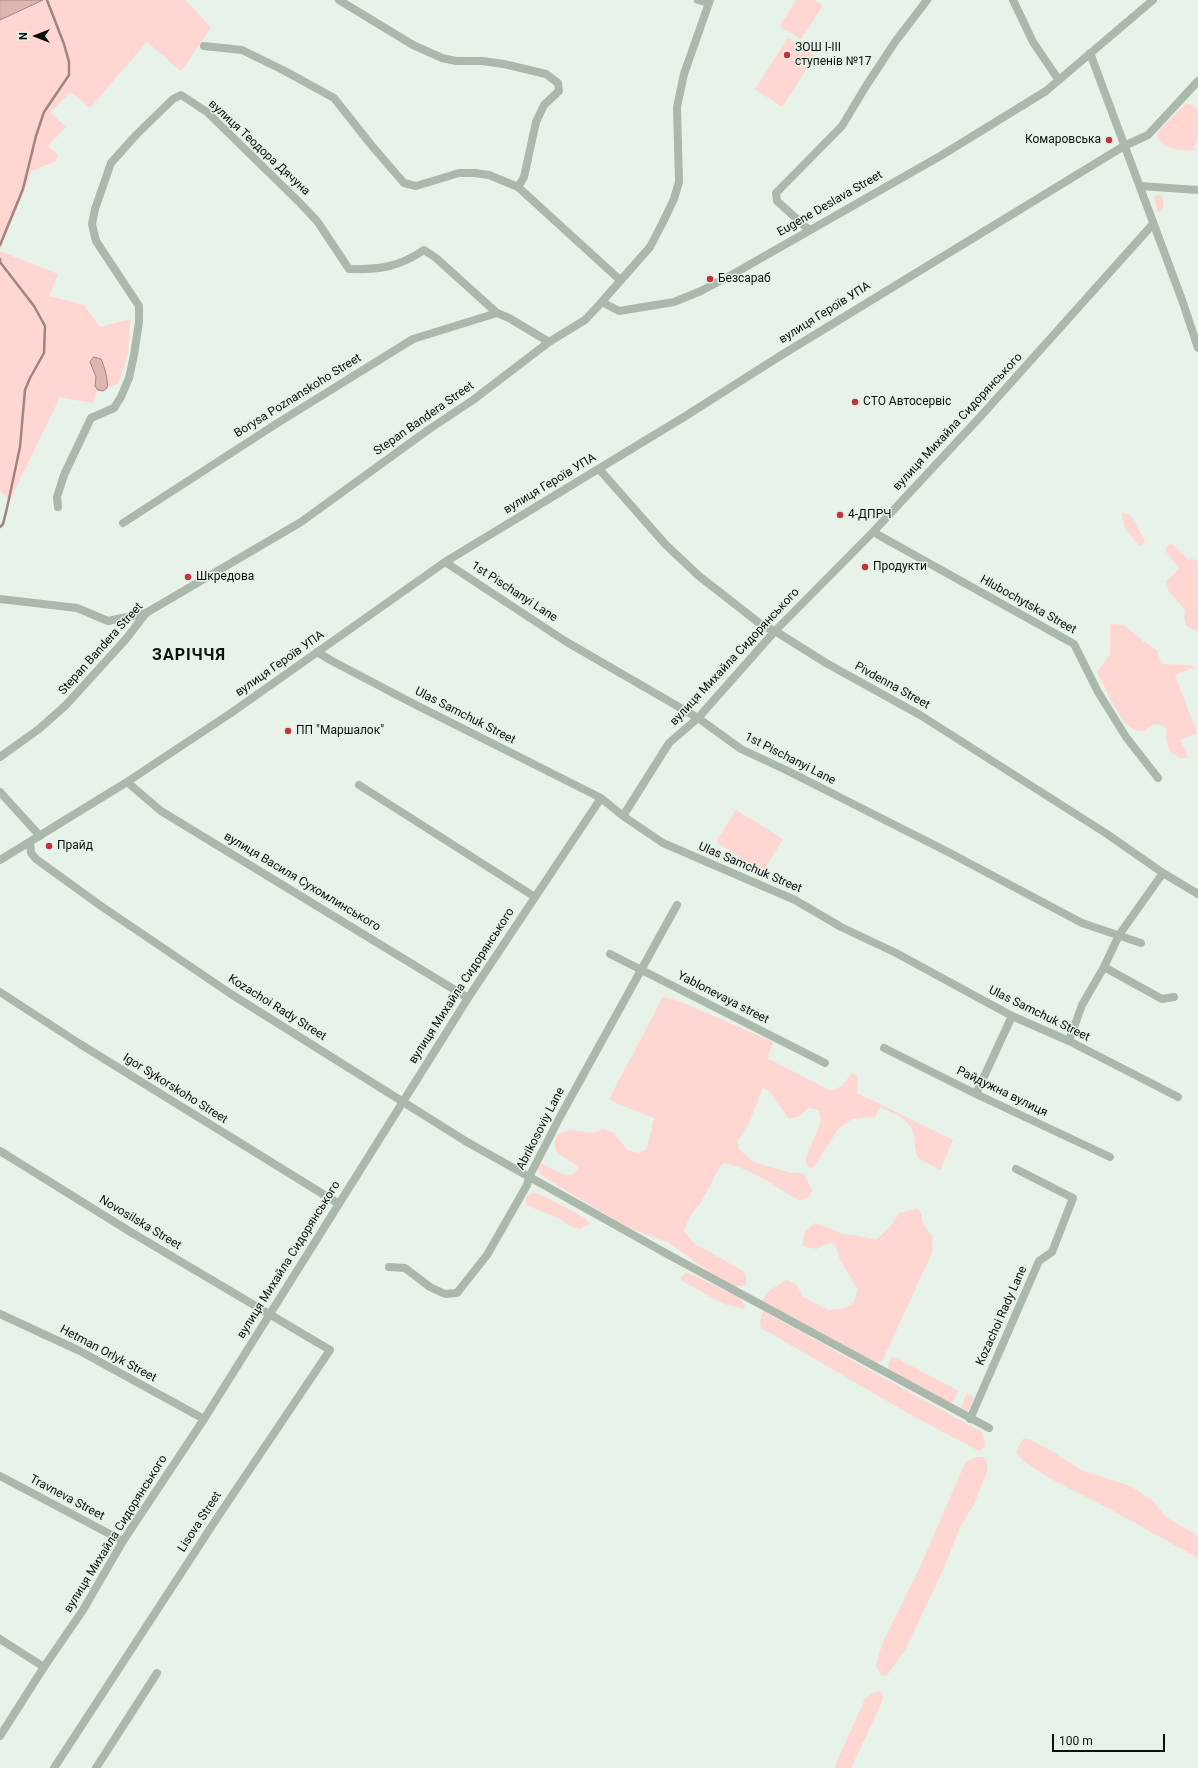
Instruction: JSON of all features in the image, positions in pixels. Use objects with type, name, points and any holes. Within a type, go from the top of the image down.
[{"type":"street","points":[[339,0],[413,45],[442,58],[456,61],[482,61],[504,64],[546,74],[558,82],[559,91],[544,105],[536,122],[524,177],[518,186]]},
{"type":"street","points":[[698,0],[710,2]]},
{"type":"street","points":[[809,230],[777,201],[776,193],[842,126],[874,73],[927,0]]},
{"type":"street","points":[[1012,0],[1033,42],[1058,80]]},
{"type":"street","name":"Eugene Deslava Street","points":[[602,302],[619,311],[674,302],[701,291],[942,155],[1046,91],[1153,0]]},
{"type":"street","name":"Stepan Bandera Street","points":[[0,758],[39,729],[66,705],[126,639],[146,613],[300,522],[472,400],[549,342],[585,320],[602,302],[650,247],[663,222],[679,182],[678,107],[684,74],[710,2]]},
{"type":"street","points":[[204,46],[242,50],[313,85],[334,98],[404,183],[416,186],[459,173],[475,173],[489,175],[518,186],[620,280]]},
{"type":"street","points":[[1090,53],[1140,186],[1198,348]]},
{"type":"street","points":[[1124,146],[1148,135],[1198,81]]},
{"type":"street","name":"вулиця Теодора Дячуна","points":[[58,507],[57,497],[64,475],[91,418],[114,408],[121,397],[129,378],[139,322],[139,306],[96,241],[92,224],[95,209],[111,163],[136,135],[173,99],[178,96],[181,95],[207,112],[300,203],[317,221],[349,269],[374,270],[413,257],[424,250],[436,258],[497,313],[549,342]]},
{"type":"street","name":"вулиця Героїв УПА","points":[[0,860],[127,782],[231,713],[445,562],[1124,146]]},
{"type":"street","points":[[1140,186],[1198,190]]},
{"type":"street","name":"вулиця Михайла Сидорянського","points":[[623,816],[670,743],[698,718],[775,631],[873,532],[981,416],[1153,224]]},
{"type":"street","name":"Borysa Poznanskoho Street","points":[[123,523],[276,424],[413,339],[497,313]]},
{"type":"street","name":"Pivdenna Street","points":[[599,469],[666,545],[699,576],[763,626],[775,631],[826,663],[920,715],[1107,834],[1163,873],[1198,894]]},
{"type":"street","name":"Hlubochytska Street","points":[[873,532],[1074,644],[1098,692],[1126,736],[1158,778]]},
{"type":"street","name":"1st Pischanyi Lane","points":[[445,562],[565,641],[698,718],[741,749],[786,770],[944,850],[1082,923],[1141,943]]},
{"type":"street","points":[[0,599],[78,608],[108,621],[146,613]]},
{"type":"street","name":"Ulas Samchuk Street","points":[[317,652],[332,662],[601,798],[623,816],[663,843],[795,900],[841,927],[896,953],[1012,1016],[1069,1042],[1178,1097]]},
{"type":"street","name":"вулиця Василя Сухомлинського","points":[[127,782],[162,812],[468,998]]},
{"type":"street","points":[[359,786],[534,897]]},
{"type":"street","points":[[0,792],[40,836]]},
{"type":"street","name":"вулиця Михайла Сидорянського","points":[[0,1736],[44,1667],[83,1610],[123,1541],[204,1419],[468,998],[601,798]]},
{"type":"street","name":"Kozachoi Rady Street","points":[[30,842],[31,853],[36,859],[101,906],[231,994],[467,1142],[530,1175],[670,1254],[989,1428]]},
{"type":"street","points":[[1069,1042],[1082,1005],[1104,967],[1119,935],[1163,873]]},
{"type":"street","name":"Abrikosoviy Lane","points":[[389,1267],[405,1268],[430,1287],[444,1294],[457,1293],[487,1255],[527,1185],[530,1175],[561,1115],[677,905]]},
{"type":"street","name":"Yablonevaya street","points":[[610,954],[825,1063]]},
{"type":"street","points":[[1104,967],[1162,998],[1174,997]]},
{"type":"street","name":"Igor Sykorskoho Street","points":[[0,992],[80,1044],[340,1204]]},
{"type":"street","points":[[976,1094],[1012,1016]]},
{"type":"street","name":"Райдужна вулиця","points":[[884,1048],[976,1094],[1110,1157]]},
{"type":"street","name":"Novosilska Street","points":[[0,1151],[129,1231],[270,1314]]},
{"type":"street","name":"Kozachoi Rady Lane","points":[[970,1418],[1039,1261],[1052,1252],[1073,1198],[1016,1169]]},
{"type":"street","name":"Hetman Orlyk Street","points":[[0,1314],[80,1351],[204,1419]]},
{"type":"street","name":"Lisova Street","points":[[54,1768],[219,1515],[330,1350],[270,1314]]},
{"type":"street","name":"Travneva Street","points":[[0,1476],[123,1541]]},
{"type":"street","points":[[0,1639],[44,1667]]},
{"type":"street","points":[[96,1768],[157,1673]]},
{"type":"shaded area","points":[[0,0],[43,0],[0,20]]},
{"type":"shaded area","points":[[43,0],[186,0],[211,28],[181,71],[147,42],[90,108],[71,92],[50,112],[66,127],[48,146],[58,155],[56,161],[32,171],[0,250],[0,20]]},
{"type":"shaded area","points":[[796,0],[814,0],[823,6],[801,39],[780,26]]},
{"type":"shaded area","points":[[788,38],[815,56],[782,107],[755,89]]},
{"type":"shaded area","points":[[1185,104],[1190,104],[1198,109],[1198,141],[1193,147],[1195,148],[1193,150],[1182,150],[1166,146],[1161,143],[1157,133]]},
{"type":"shaded area","points":[[1156,195],[1161,195],[1163,203],[1162,209],[1158,213],[1154,198]]},
{"type":"shaded area","points":[[0,251],[58,274],[49,296],[84,305],[100,327],[130,319],[128,355],[118,384],[107,388],[104,366],[92,368],[96,377],[96,386],[98,390],[92,403],[60,397],[10,500],[0,491]]},
{"type":"shaded area","points":[[94,357],[101,359],[106,374],[107,388],[103,391],[98,390],[95,386],[96,377],[90,362]]},
{"type":"shaded area","points":[[1122,512],[1131,516],[1145,541],[1141,546],[1134,540],[1125,526]]},
{"type":"shaded area","points":[[1171,543],[1189,560],[1196,559],[1198,563],[1198,632],[1186,626],[1184,615],[1185,610],[1169,592],[1166,581],[1179,569],[1165,550]]},
{"type":"shaded area","points":[[1110,624],[1124,625],[1143,641],[1157,650],[1161,664],[1188,665],[1195,667],[1175,675],[1197,733],[1180,740],[1189,758],[1179,758],[1169,751],[1166,737],[1167,729],[1160,724],[1152,725],[1144,731],[1135,730],[1124,721],[1113,704],[1097,672],[1110,654]]},
{"type":"shaded area","points":[[736,810],[783,839],[763,872],[716,842]]},
{"type":"shaded area","points":[[663,997],[679,1001],[773,1042],[767,1058],[831,1091],[842,1086],[852,1073],[858,1076],[857,1093],[953,1140],[940,1170],[918,1158],[913,1130],[910,1125],[902,1118],[880,1107],[875,1117],[852,1119],[838,1129],[813,1168],[807,1167],[806,1158],[821,1121],[819,1110],[808,1108],[800,1116],[789,1119],[769,1091],[763,1088],[749,1123],[738,1141],[739,1149],[754,1162],[791,1173],[803,1173],[813,1191],[808,1197],[800,1201],[752,1173],[723,1163],[701,1202],[690,1216],[684,1232],[695,1244],[743,1271],[746,1276],[746,1285],[735,1287],[713,1275],[668,1242],[634,1230],[555,1184],[540,1174],[537,1167],[541,1163],[562,1174],[572,1175],[576,1172],[578,1166],[560,1154],[555,1147],[557,1135],[569,1130],[593,1133],[603,1129],[614,1133],[627,1150],[639,1153],[647,1149],[654,1118],[609,1099]]},
{"type":"shaded area","points":[[533,1193],[544,1196],[585,1218],[590,1224],[580,1229],[572,1227],[556,1217],[526,1205],[526,1197]]},
{"type":"shaded area","points":[[918,1209],[921,1214],[923,1224],[933,1237],[932,1253],[882,1361],[876,1362],[762,1301],[770,1290],[786,1280],[797,1285],[803,1297],[828,1310],[842,1309],[853,1303],[858,1290],[840,1260],[837,1249],[832,1243],[823,1245],[817,1249],[805,1247],[802,1245],[805,1231],[815,1223],[843,1234],[877,1239],[891,1226],[899,1213]]},
{"type":"shaded area","points":[[686,1272],[739,1297],[745,1306],[744,1309],[724,1304],[682,1281],[681,1278]]},
{"type":"shaded area","points":[[763,1311],[983,1433],[985,1446],[979,1451],[913,1416],[761,1328],[760,1322]]},
{"type":"shaded area","points":[[892,1356],[959,1391],[953,1402],[950,1403],[890,1370],[888,1366]]},
{"type":"shaded area","points":[[967,1393],[974,1397],[968,1411],[965,1411],[961,1407]]},
{"type":"shaded area","points":[[1023,1439],[1029,1439],[1050,1450],[1081,1470],[1130,1486],[1152,1500],[1166,1517],[1198,1536],[1198,1558],[1031,1467],[1016,1452]]},
{"type":"shaded area","points":[[976,1457],[983,1457],[987,1462],[987,1472],[974,1504],[960,1527],[944,1568],[905,1650],[887,1675],[882,1676],[876,1666],[882,1644],[920,1567],[965,1463]]},
{"type":"shaded area","points":[[880,1691],[883,1695],[882,1702],[851,1768],[834,1768],[865,1699],[873,1693]]},
{"type":"waterway","points":[[0,245],[23,189],[36,136],[44,112],[69,75],[69,62],[64,44],[47,0]]},
{"type":"waterway","points":[[0,259],[0,262],[34,306],[45,326],[44,353],[25,390],[20,447],[7,508],[3,524],[0,527]]},
{"type":"place","name":"ЗОШ І-ІІІ ступенів №17","points":[[787,55]]},
{"type":"place","name":"Комаровська","points":[[1109,140]]},
{"type":"place","name":"Безсараб","points":[[710,279]]},
{"type":"place","name":"СТО Автосервіс","points":[[855,402]]},
{"type":"place","name":"4-ДПРЧ","points":[[840,515]]},
{"type":"place","name":"Продукти","points":[[865,567]]},
{"type":"place","name":"Шкредова","points":[[188,577]]},
{"type":"place","name":"ПП \"Маршалок\"","points":[[288,731]]},
{"type":"place","name":"Прайд","points":[[49,846]]},
{"type":"district","name":"ЗАРІЧЧЯ","points":[[189,656]]}]
